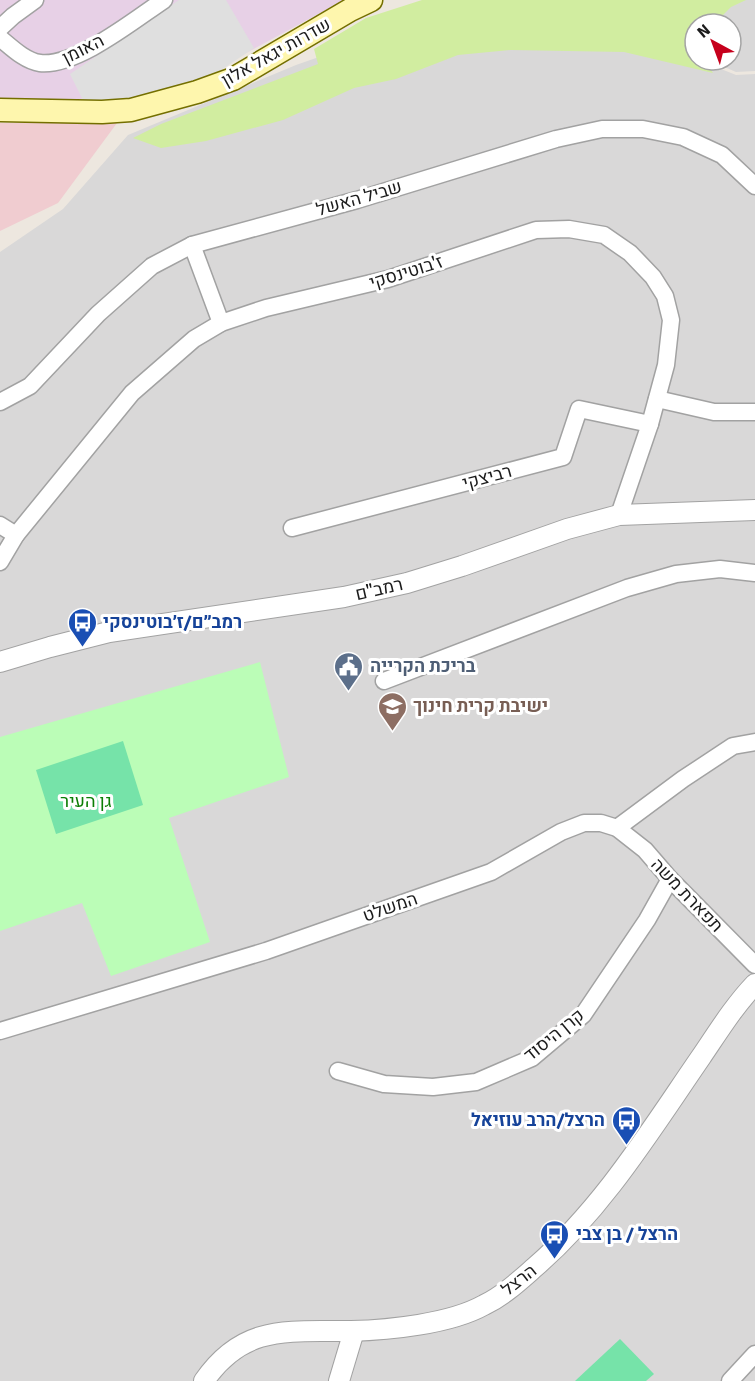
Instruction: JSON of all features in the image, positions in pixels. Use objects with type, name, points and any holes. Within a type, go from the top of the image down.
[{"type":"main road","name":"שדרות יגאל אלון","points":[[0,110],[102,112],[131,110],[197,92],[233,80],[371,0]]},
{"type":"street","points":[[0,28],[35,0]]},
{"type":"street","name":"האומן","points":[[0,38],[17,52],[37,63],[55,63],[79,55],[164,0]]},
{"type":"street","name":"שביל האשל","points":[[0,402],[30,386],[98,314],[152,266],[192,245],[357,200],[556,138],[602,129],[643,129],[683,137],[722,155],[755,186]]},
{"type":"street","name":"ז'בוטינסקי","points":[[0,562],[16,535],[132,393],[194,339],[221,323],[266,308],[388,279],[536,230],[569,229],[604,235],[630,253],[653,277],[664,296],[671,320],[666,365],[650,424],[620,515]]},
{"type":"street","points":[[192,245],[221,323]]},
{"type":"street","points":[[657,399],[714,412],[755,412]]},
{"type":"street","name":"רביצקי","points":[[292,528],[563,457],[579,409],[650,424]]},
{"type":"street","name":"רמב\"ם","points":[[0,662],[50,646],[110,632],[344,597],[396,585],[462,566],[567,529],[620,515],[755,510]]},
{"type":"street","points":[[0,525],[16,535]]},
{"type":"street","points":[[384,681],[627,588],[687,573],[720,569],[755,573]]},
{"type":"street","points":[[617,828],[683,779],[733,747],[755,742]]},
{"type":"street","name":"המשלט","points":[[0,1031],[266,951],[491,872],[561,832],[584,824],[601,823],[617,828]]},
{"type":"street","name":"תפארת משה","points":[[617,828],[645,850],[670,879],[755,964]]},
{"type":"street","name":"קרן היסוד","points":[[338,1071],[384,1084],[432,1087],[476,1082],[532,1058],[584,1015],[647,920],[670,879]]},
{"type":"street","name":"הרצל","points":[[204,1381],[227,1356],[246,1342],[266,1334],[286,1331],[354,1331],[448,1319],[484,1306],[525,1277],[587,1216],[641,1146],[731,1012],[755,984]]},
{"type":"street","points":[[339,1381],[354,1331]]},
{"type":"street","points":[[729,1381],[751,1366]]},
{"type":"shaded area","points":[[0,0],[344,0],[200,78],[69,101],[0,101]]},
{"type":"shaded area","points":[[179,0],[226,0],[254,48],[197,86],[87,108],[70,74]]},
{"type":"shaded area","points":[[482,0],[683,23],[683,72],[755,74],[755,1381],[0,1381],[0,252],[63,209],[128,135],[296,65]]},
{"type":"shaded area","points":[[696,0],[755,0],[755,71],[743,72],[743,12],[700,12]]},
{"type":"shaded area","points":[[0,123],[117,123],[58,203],[0,231]]},
{"type":"green space","points":[[422,0],[746,0],[726,12],[683,12],[683,66],[624,52],[511,50],[458,55],[396,79],[354,88],[283,120],[206,141],[161,148],[133,138],[161,124],[318,64],[314,49],[366,18]]},
{"type":"green space","name":"גן העיר","points":[[260,662],[289,777],[169,818],[210,942],[111,976],[82,903],[0,931],[0,737]]},
{"type":"green space","points":[[123,741],[143,805],[56,834],[36,770]]},
{"type":"green space","points":[[620,1339],[654,1374],[646,1381],[575,1381]]},
{"type":"place","name":"רמב״ם/ז׳בוטינסקי","points":[[82,648]]},
{"type":"place","name":"בריכת הקרייה","points":[[349,692]]},
{"type":"place","name":"ישיבת קרית חינוך","points":[[392,732]]},
{"type":"place","name":"הרצל/הרב עוזיאל","points":[[626,1146]]},
{"type":"place","name":"הרצל / בן צבי","points":[[555,1260]]}]
